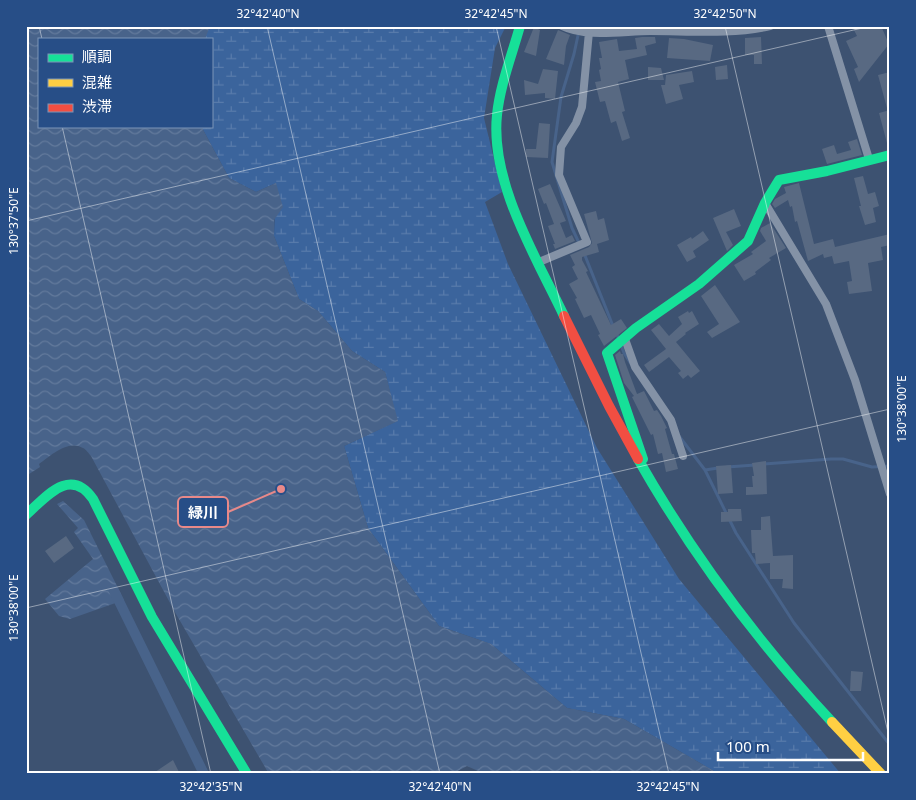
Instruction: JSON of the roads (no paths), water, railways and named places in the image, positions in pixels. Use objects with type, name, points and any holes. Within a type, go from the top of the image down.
[{"type":"street","points":[[521,26],[501,89],[497,144],[507,191],[600,390],[673,518],[718,583],[774,656],[881,774]]},
{"type":"street","points":[[562,26],[589,32],[734,31],[770,26]]},
{"type":"street","points":[[828,26],[869,159]]},
{"type":"street","points":[[539,262],[587,242],[559,175],[561,147],[576,123],[582,107],[589,32]]},
{"type":"street","points":[[651,482],[607,353],[636,328],[699,284],[748,241],[765,203],[779,180],[827,171],[890,155]]},
{"type":"street","points":[[765,203],[826,304],[854,380],[888,482],[890,494]]},
{"type":"street","points":[[625,339],[635,367],[672,420],[683,456]]},
{"type":"street","points":[[26,515],[56,488],[71,483],[84,488],[93,499],[152,617],[247,774]]},
{"type":"water","points":[[26,26],[210,26],[205,38],[38,38],[38,128],[202,128],[229,178],[256,192],[276,183],[283,207],[274,220],[274,236],[299,299],[318,311],[352,351],[385,372],[398,421],[344,446],[368,528],[439,626],[491,644],[567,708],[624,719],[719,774],[485,774],[467,766],[456,772],[457,774],[269,774],[176,614],[91,456],[84,449],[77,446],[65,447],[48,457],[39,464],[40,467],[26,476]]},
{"type":"water","points":[[63,501],[84,520],[124,600],[70,619],[59,616],[45,599],[93,559],[74,532],[78,528],[57,504]]},
{"type":"waterway","points":[[580,26],[561,97],[552,162],[572,228],[580,245]]},
{"type":"waterway","points":[[584,253],[613,326]]},
{"type":"waterway","points":[[616,332],[624,353],[631,364]]},
{"type":"waterway","points":[[679,436],[705,470],[736,533],[794,623],[890,745]]},
{"type":"waterway","points":[[764,464],[843,459],[872,467],[890,466]]},
{"type":"waterway","points":[[727,467],[755,465]]},
{"type":"waterway","points":[[705,470],[718,468]]},
{"type":"waterway","points":[[114,591],[204,774]]},
{"type":"place","name":"緑川","points":[[281,489]]}]
